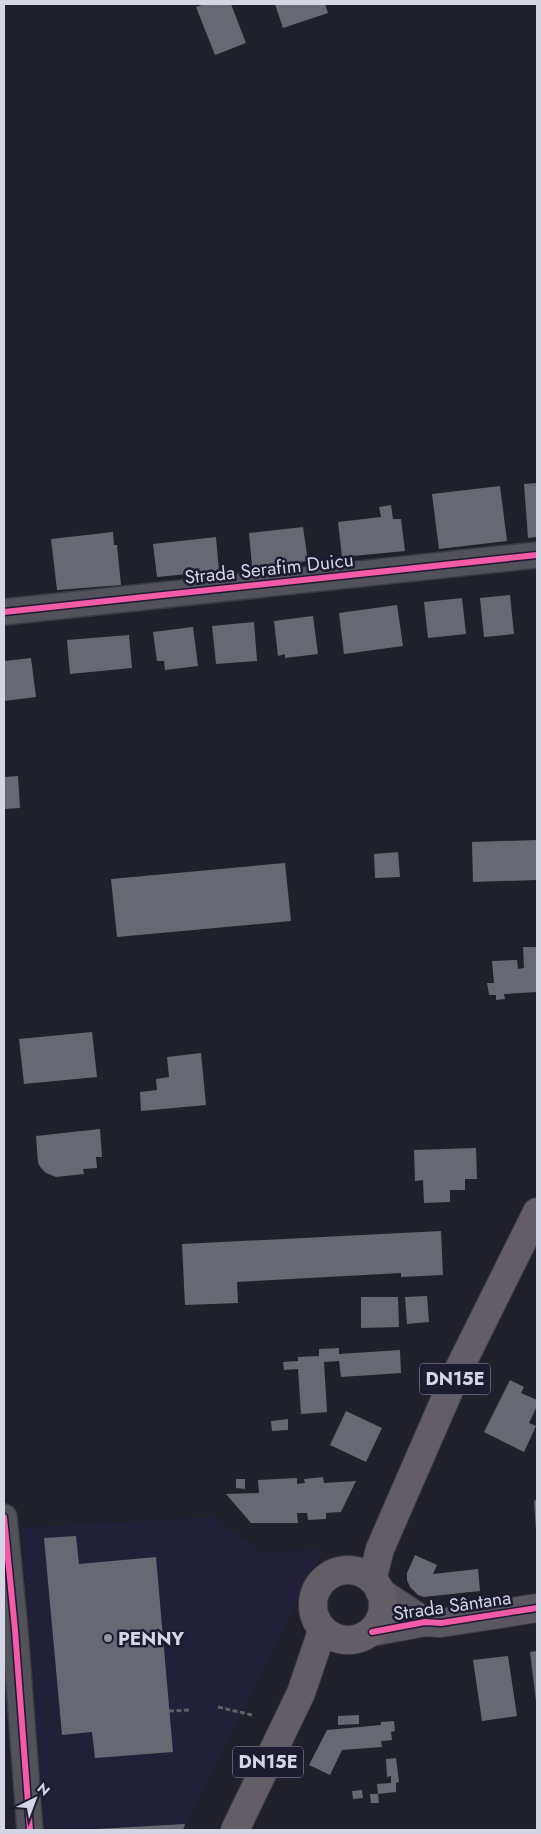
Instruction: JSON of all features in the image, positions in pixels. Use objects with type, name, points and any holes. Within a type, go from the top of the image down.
[{"type":"main road","name":"DN15E","points":[[372,1632],[379,1623],[382,1612],[368,1581],[380,1549],[454,1379],[537,1212]]},
{"type":"main road","points":[[368,1581],[339,1570],[327,1576],[318,1585],[313,1596],[312,1608],[315,1620],[332,1635],[357,1640],[372,1632]]},
{"type":"main road","name":"DN15E","points":[[235,1830],[301,1693],[332,1635]]},
{"type":"street","name":"Strada Serafim Duicu","points":[[4,612],[537,555]]},
{"type":"street","points":[[4,1517],[15,1630],[30,1830]]},
{"type":"street","name":"Strada Sântana","points":[[368,1581],[425,1622]]},
{"type":"street","name":"Strada Sântana","points":[[372,1632],[425,1622],[441,1622],[537,1608]]},
{"type":"path","points":[[218,1707],[252,1715]]},
{"type":"path","points":[[169,1711],[190,1710]]},
{"type":"shaded area","points":[[213,1517],[261,1552],[323,1550],[185,1824],[45,1830],[22,1528]]},
{"type":"building","points":[[205,4],[231,4],[246,43],[215,55],[196,7]]},
{"type":"building","points":[[275,4],[325,4],[328,13],[283,28]]},
{"type":"building","points":[[537,483],[537,537],[528,538],[524,484]]},
{"type":"building","points":[[500,486],[507,541],[439,549],[432,494]]},
{"type":"building","points":[[391,505],[393,519],[401,519],[405,551],[342,557],[338,522],[381,517],[379,507]]},
{"type":"building","points":[[303,527],[308,561],[252,566],[249,533]]},
{"type":"building","points":[[113,532],[114,545],[117,545],[121,585],[57,590],[51,539]]},
{"type":"building","points":[[216,537],[219,571],[157,577],[153,544]]},
{"type":"building","points":[[510,595],[514,634],[484,637],[480,598]]},
{"type":"building","points":[[462,598],[466,634],[428,638],[424,602]]},
{"type":"building","points":[[397,605],[403,646],[344,654],[339,613]]},
{"type":"building","points":[[313,616],[318,654],[285,658],[285,654],[278,656],[274,621]]},
{"type":"building","points":[[254,622],[257,661],[216,664],[212,626]]},
{"type":"building","points":[[193,627],[198,666],[165,670],[164,661],[157,661],[153,632]]},
{"type":"building","points":[[129,635],[132,668],[70,674],[67,640]]},
{"type":"building","points":[[31,658],[36,697],[4,701],[4,661]]},
{"type":"building","points":[[18,776],[20,808],[4,809],[4,777]]},
{"type":"building","points":[[537,840],[537,880],[473,882],[472,842]]},
{"type":"building","points":[[398,852],[400,877],[375,878],[374,854]]},
{"type":"building","points":[[285,863],[291,921],[117,937],[111,879]]},
{"type":"building","points":[[523,947],[537,947],[537,992],[504,994],[505,999],[496,1000],[496,995],[489,995],[487,983],[494,983],[492,961],[517,960],[518,969],[524,968]]},
{"type":"building","points":[[92,1032],[97,1077],[24,1084],[19,1039]]},
{"type":"building","points":[[201,1053],[206,1105],[141,1111],[140,1092],[157,1090],[156,1079],[169,1077],[167,1057]]},
{"type":"building","points":[[100,1129],[102,1157],[96,1157],[97,1168],[83,1169],[84,1174],[56,1177],[46,1173],[41,1168],[38,1163],[36,1136]]},
{"type":"building","points":[[476,1148],[477,1179],[465,1179],[465,1190],[450,1190],[450,1202],[424,1203],[423,1180],[415,1181],[414,1150]]},
{"type":"building","points":[[441,1231],[443,1275],[401,1277],[401,1273],[237,1282],[238,1303],[185,1305],[182,1244]]},
{"type":"building","points":[[427,1296],[429,1322],[407,1324],[405,1297]]},
{"type":"building","points":[[361,1297],[398,1297],[399,1327],[361,1328]]},
{"type":"building","points":[[339,1348],[339,1354],[400,1350],[401,1373],[341,1377],[339,1361],[324,1362],[327,1412],[301,1414],[298,1369],[284,1370],[283,1362],[298,1361],[298,1357],[319,1356],[319,1349]]},
{"type":"building","points":[[510,1380],[524,1387],[521,1393],[537,1400],[537,1406],[529,1423],[536,1426],[524,1452],[484,1432]]},
{"type":"building","points":[[346,1411],[382,1428],[366,1462],[330,1445]]},
{"type":"building","points":[[288,1419],[288,1430],[272,1431],[271,1421]]},
{"type":"building","points":[[323,1477],[324,1483],[356,1481],[341,1512],[326,1513],[326,1519],[308,1520],[307,1513],[297,1513],[298,1523],[251,1523],[226,1494],[259,1493],[258,1480],[297,1478],[297,1484],[305,1483],[304,1479]]},
{"type":"building","points":[[236,1479],[245,1479],[245,1489],[236,1488]]},
{"type":"building","points":[[537,1499],[537,1530],[536,1530],[534,1501]]},
{"type":"building","name":"PENNY","points":[[76,1536],[79,1564],[156,1557],[173,1752],[95,1758],[92,1732],[62,1735],[44,1538]]},
{"type":"building","points":[[415,1555],[437,1565],[433,1574],[478,1569],[480,1591],[424,1597],[418,1595],[410,1587],[407,1580],[407,1573]]},
{"type":"building","points":[[537,1651],[537,1701],[536,1701],[530,1652]]},
{"type":"building","points":[[508,1656],[517,1716],[482,1721],[473,1660]]},
{"type":"building","points":[[359,1715],[359,1724],[338,1725],[338,1716]]},
{"type":"building","points":[[394,1721],[395,1731],[391,1732],[392,1740],[381,1741],[382,1747],[342,1750],[330,1775],[309,1765],[327,1730],[381,1725],[381,1722]]},
{"type":"building","points":[[396,1758],[399,1782],[396,1783],[396,1792],[378,1794],[377,1784],[391,1783],[391,1776],[387,1777],[386,1759]]},
{"type":"building","points":[[362,1790],[363,1798],[353,1799],[352,1791]]},
{"type":"building","points":[[370,1794],[378,1794],[379,1803],[371,1803]]},
{"type":"building","points":[[185,1824],[183,1830],[96,1830],[96,1829]]},
{"type":"cycle path","points":[[4,612],[537,555]]},
{"type":"cycle path","points":[[4,1517],[15,1630],[30,1830]]},
{"type":"cycle path","points":[[372,1632],[425,1622],[441,1623],[537,1608]]},
{"type":"place","name":"PENNY","points":[[108,1638]]}]
